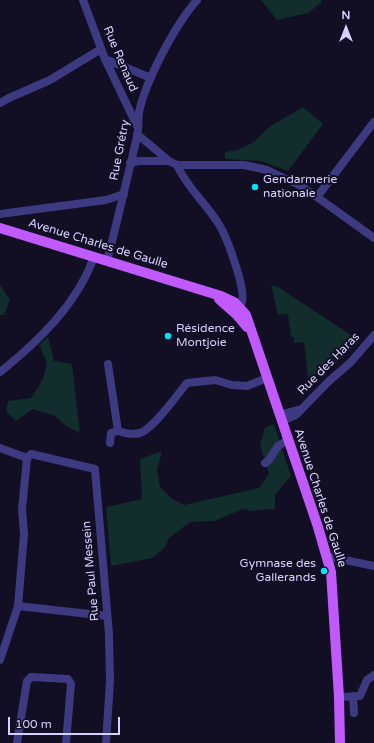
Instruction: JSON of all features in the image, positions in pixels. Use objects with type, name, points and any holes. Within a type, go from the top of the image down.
[{"type":"main road","name":"Avenue Charles de Gaulle","points":[[0,228],[210,293],[237,310],[253,338],[328,558],[333,582],[340,743]]},
{"type":"street","name":"Rue Renaud","points":[[84,0],[105,59],[137,130]]},
{"type":"street","name":"Rue Grétry","points":[[0,214],[106,200],[124,194],[137,130],[139,112],[151,78],[187,12],[197,0]]},
{"type":"street","points":[[0,103],[50,80],[101,49]]},
{"type":"street","points":[[105,59],[151,78]]},
{"type":"street","points":[[317,197],[374,122]]},
{"type":"street","points":[[137,130],[168,161],[177,166],[244,165],[267,170],[317,197],[374,238]]},
{"type":"street","points":[[130,162],[168,161]]},
{"type":"street","points":[[177,166],[182,178],[198,195],[220,226],[234,261],[243,296],[242,303],[237,310]]},
{"type":"street","points":[[107,261],[124,194]]},
{"type":"street","points":[[0,372],[26,350],[66,307],[87,273],[94,257]]},
{"type":"street","name":"Rue des Haras","points":[[280,418],[292,418],[328,382],[351,362],[374,335]]},
{"type":"street","points":[[108,364],[118,431]]},
{"type":"street","points":[[110,443],[111,433],[118,431],[128,435],[141,433],[151,426],[187,383],[215,380],[247,386],[267,378]]},
{"type":"street","points":[[265,463],[269,460],[278,446],[288,440]]},
{"type":"street","points":[[0,448],[27,458],[22,509],[24,534],[18,606],[0,660]]},
{"type":"street","name":"Rue Paul Messein","points":[[27,458],[32,454],[95,469],[109,634],[110,681],[106,743]]},
{"type":"street","points":[[328,558],[331,557],[374,566]]},
{"type":"street","points":[[18,606],[107,616]]},
{"type":"street","points":[[339,697],[360,696],[367,680],[374,675]]},
{"type":"street","points":[[17,743],[27,681],[31,677],[68,679],[71,684],[66,743]]},
{"type":"street","points":[[354,696],[354,713]]},
{"type":"green space","points":[[261,0],[321,0],[321,3],[308,13],[277,20]]},
{"type":"green space","points":[[303,107],[323,124],[288,171],[261,161],[225,159],[225,152],[238,150],[254,142],[269,127]]},
{"type":"green space","points":[[0,285],[10,300],[4,315],[0,315]]},
{"type":"green space","points":[[271,285],[278,287],[360,341],[326,373],[308,377],[304,342],[294,343],[294,337],[291,337],[288,314],[278,315]]},
{"type":"green space","points":[[48,337],[54,361],[72,364],[80,433],[66,426],[55,416],[33,409],[16,421],[6,411],[8,401],[31,398],[43,379],[47,363],[39,345]]},
{"type":"green space","points":[[274,424],[291,476],[275,495],[275,509],[250,511],[243,509],[214,521],[190,522],[169,538],[164,548],[152,558],[111,566],[106,507],[142,499],[140,459],[162,451],[157,470],[160,487],[171,498],[184,505],[259,488],[269,474],[260,445],[265,428]]},
{"type":"place","name":"Gendarmerie nationale","points":[[255,187]]},
{"type":"place","name":"Résidence Montjoie","points":[[168,336]]},
{"type":"place","name":"Gymnase des Gallerands","points":[[324,571]]}]
